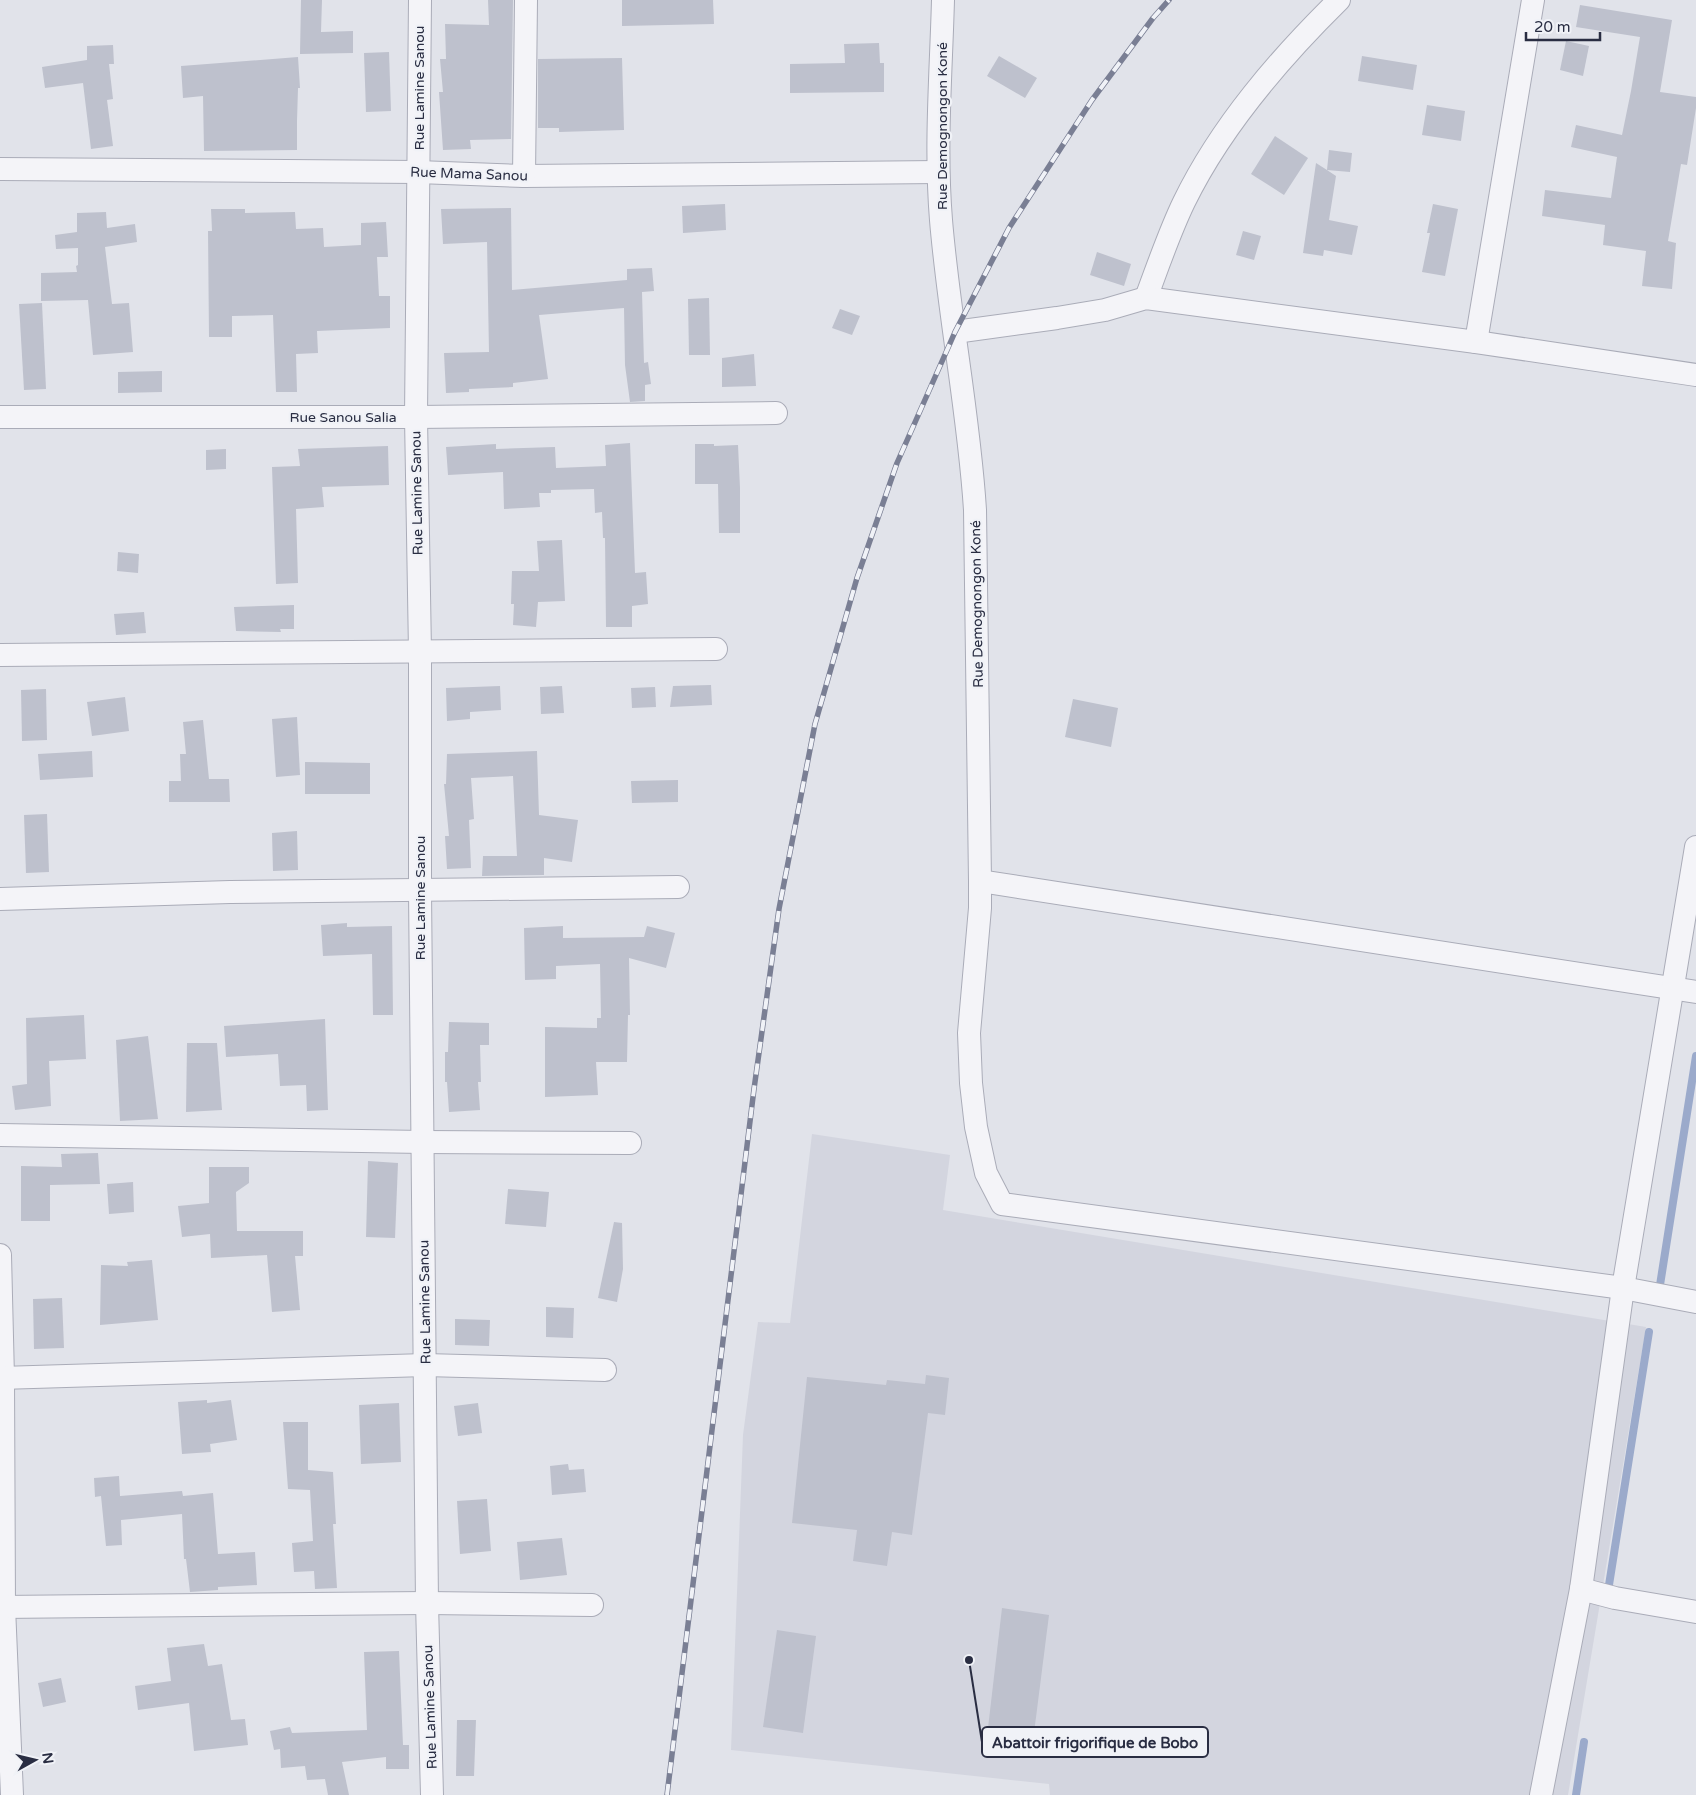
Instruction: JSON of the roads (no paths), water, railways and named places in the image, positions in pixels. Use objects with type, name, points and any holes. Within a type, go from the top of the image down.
[{"type":"street","name":"Rue Lamine Sanou","points":[[420,0],[416,416],[420,652],[420,891],[427,1604],[432,1795]]},
{"type":"street","points":[[524,176],[526,0]]},
{"type":"street","name":"Rue Demognongon Koné","points":[[943,0],[938,172],[941,221],[972,465],[975,510],[980,881],[969,1033],[971,1083],[976,1127],[986,1173],[1002,1204],[1623,1288]]},
{"type":"street","points":[[1146,298],[1170,232],[1184,201],[1209,157],[1252,96],[1287,53],[1339,0]]},
{"type":"street","points":[[1476,342],[1532,0]]},
{"type":"street","name":"Rue Mama Sanou","points":[[0,169],[418,172],[524,176],[938,172]]},
{"type":"street","points":[[955,332],[1104,310],[1146,298],[1476,342],[1696,375]]},
{"type":"street","name":"Rue Sanou Salia","points":[[0,417],[776,413]]},
{"type":"street","points":[[0,655],[716,649]]},
{"type":"street","points":[[1541,1795],[1581,1589],[1623,1288],[1696,846]]},
{"type":"street","points":[[980,881],[1696,992]]},
{"type":"street","points":[[0,899],[230,892],[678,887]]},
{"type":"street","points":[[0,1135],[423,1142],[630,1143]]},
{"type":"street","points":[[0,1254],[2,1607],[12,1795]]},
{"type":"street","points":[[1623,1288],[1696,1302]]},
{"type":"street","points":[[2,1378],[425,1365],[605,1370]]},
{"type":"street","points":[[1581,1589],[1616,1598],[1696,1612]]},
{"type":"street","points":[[2,1607],[427,1604],[592,1605]]},
{"type":"waterway","points":[[1660,1285],[1696,1056]]},
{"type":"waterway","points":[[1609,1585],[1649,1332]]},
{"type":"waterway","points":[[1576,1795],[1584,1742]]},
{"type":"railway","points":[[667,1795],[754,1089],[779,909],[815,724],[857,578],[897,463],[955,332],[1009,228],[1092,100],[1153,18],[1169,0]]},
{"type":"place","name":"Abattoir frigorifique de Bobo","points":[[969,1660]]}]
